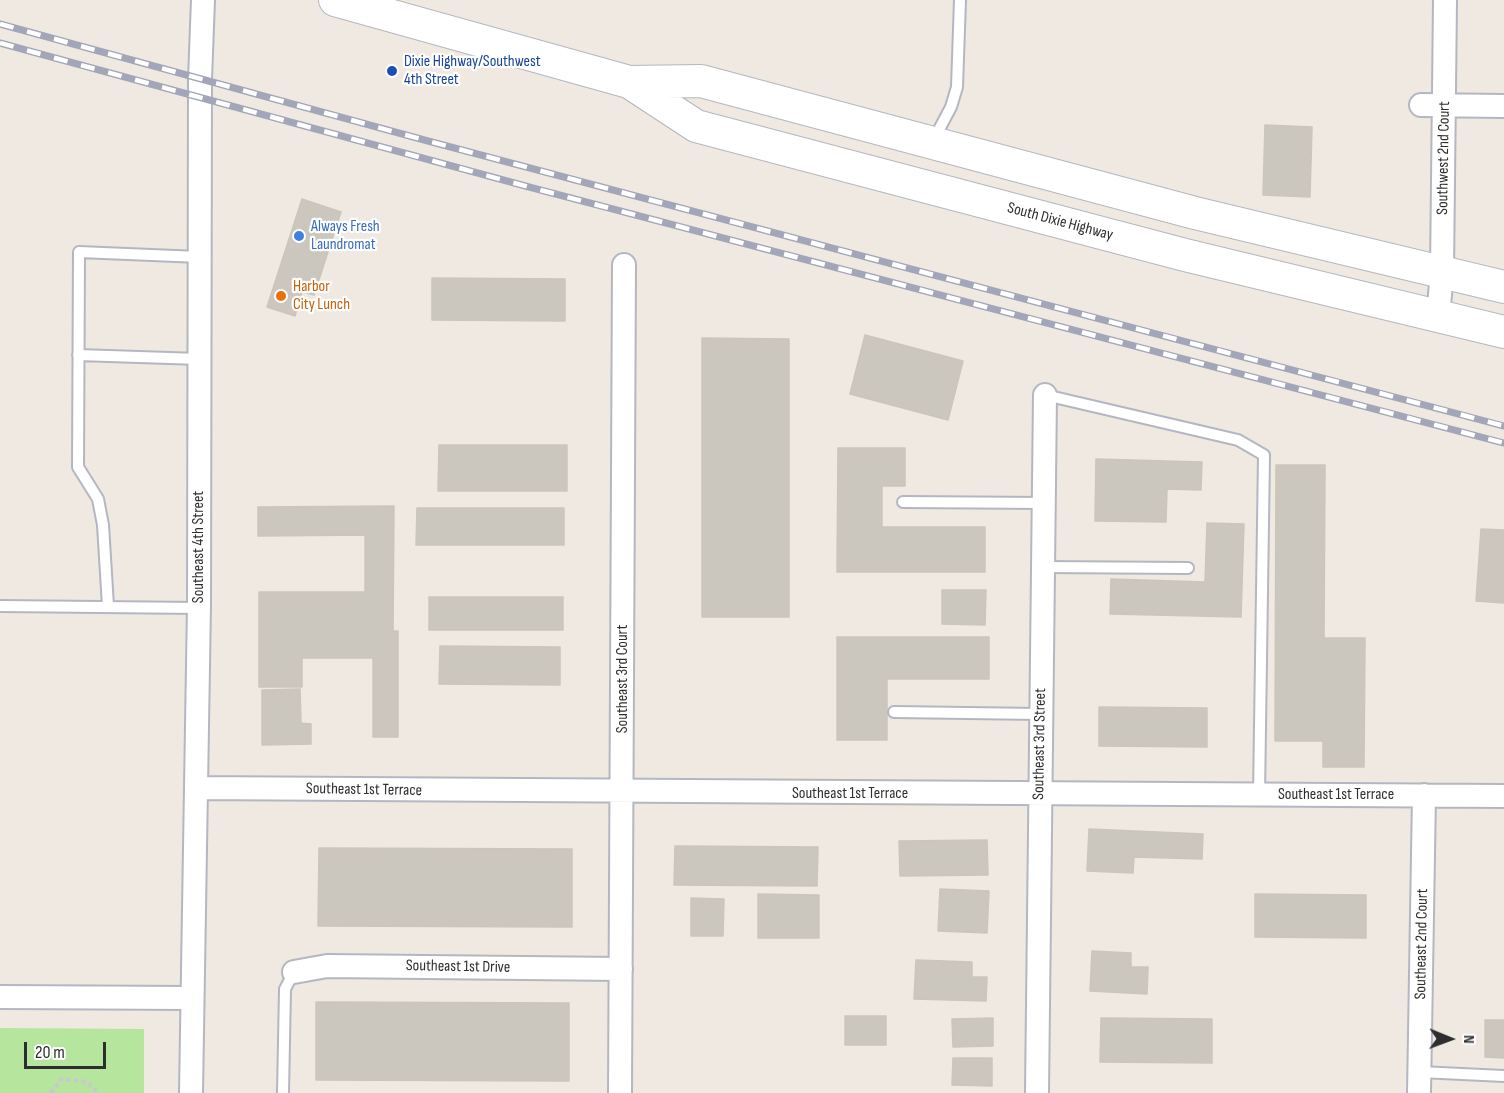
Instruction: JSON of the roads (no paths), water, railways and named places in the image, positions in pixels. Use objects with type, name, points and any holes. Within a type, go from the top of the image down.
[{"type":"main road","name":"South Dixie Highway","points":[[335,0],[629,82],[701,81],[1195,213],[1504,287]]},
{"type":"main road","name":"South Dixie Highway","points":[[629,82],[696,126],[1185,255],[1504,332]]},
{"type":"street","name":"Southeast 4th Street","points":[[191,1093],[199,608],[203,0]]},
{"type":"street","name":"Southwest 2nd Court","points":[[1438,317],[1442,272],[1446,106],[1445,0]]},
{"type":"street","points":[[1421,105],[1504,106]]},
{"type":"street","name":"Southeast 3rd Court","points":[[620,1093],[624,265]]},
{"type":"street","name":"Southeast 3rd Street","points":[[1037,1093],[1045,395]]},
{"type":"street","name":"Southeast 1st Terrace","points":[[196,788],[1039,795],[1504,796]]},
{"type":"street","name":"Southeast 2nd Court","points":[[1419,1083],[1424,795]]},
{"type":"street","name":"Southeast 1st Drive","points":[[294,972],[327,966],[621,969]]},
{"type":"street","points":[[0,997],[192,998]]},
{"type":"lane","points":[[933,142],[951,107],[957,87],[960,0]]},
{"type":"lane","points":[[108,606],[98,499],[78,467],[79,252],[200,257]]},
{"type":"lane","points":[[78,355],[200,359]]},
{"type":"lane","points":[[1045,395],[1238,440],[1264,455],[1259,795]]},
{"type":"lane","points":[[903,502],[1044,503]]},
{"type":"lane","points":[[1043,567],[1188,568]]},
{"type":"lane","points":[[0,606],[199,608]]},
{"type":"lane","points":[[894,712],[1040,714]]},
{"type":"lane","points":[[284,1093],[285,989],[294,972]]},
{"type":"lane","points":[[1419,1083],[1504,1076]]},
{"type":"railway","points":[[0,24],[428,141],[1504,426]]},
{"type":"railway","points":[[0,43],[529,187],[1504,443]]},
{"type":"place","name":"Dixie Highway/Southwest 4th Street","points":[[392,71]]},
{"type":"place","name":"Always Fresh Laundromat","points":[[299,236]]},
{"type":"place","name":"Harbor City Lunch","points":[[281,296]]}]
